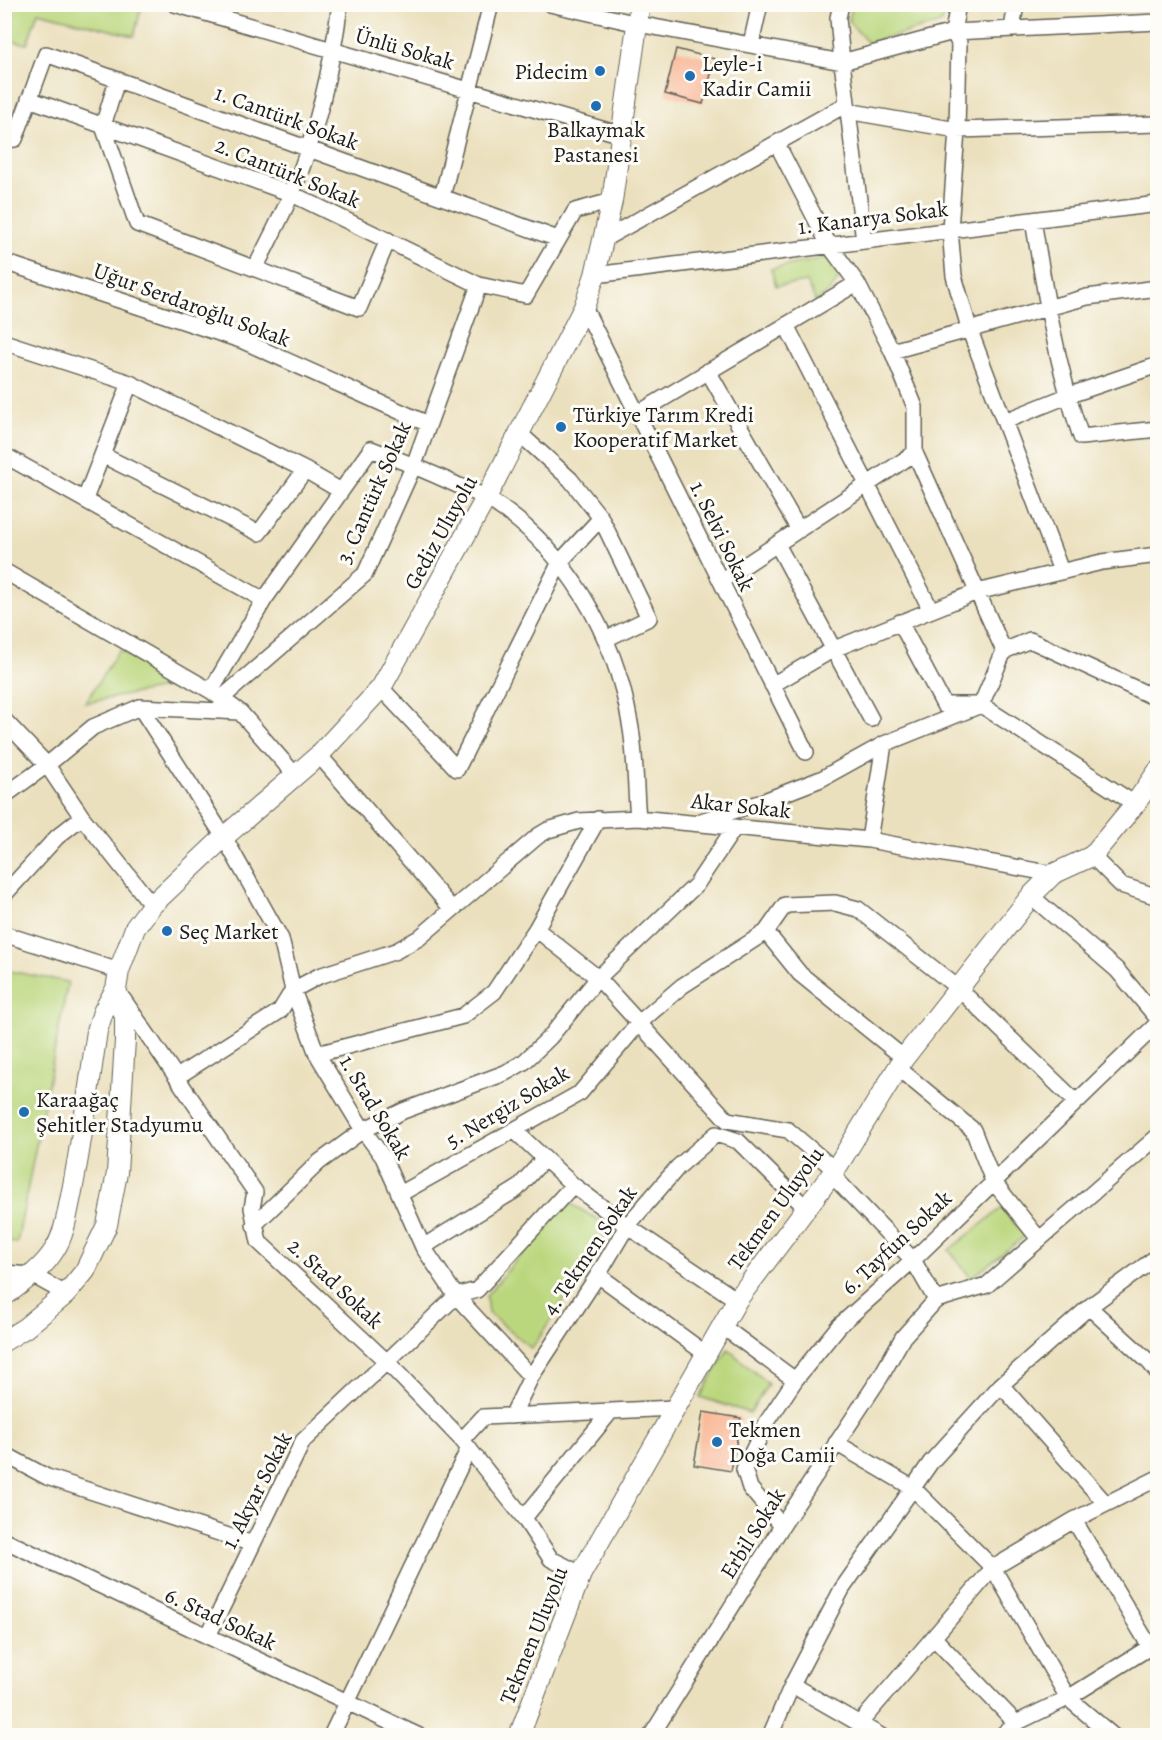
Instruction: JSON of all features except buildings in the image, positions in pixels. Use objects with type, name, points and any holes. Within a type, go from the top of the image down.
[{"type":"street","name":"Ünlü Sokak","points":[[175,4],[622,135]]},
{"type":"street","points":[[255,269],[292,194],[308,148],[334,51],[340,4]]},
{"type":"street","points":[[442,197],[491,4]]},
{"type":"street","points":[[550,4],[639,14],[751,44],[842,62],[953,32],[1158,22]]},
{"type":"street","points":[[751,44],[760,4]]},
{"type":"street","points":[[841,4],[838,18],[842,62],[864,241]]},
{"type":"street","points":[[958,4],[953,32],[959,43],[957,130],[950,230],[954,276],[970,330],[1061,571]]},
{"type":"street","points":[[1012,29],[1016,4]]},
{"type":"street","name":"Gediz Uluyolu","points":[[4,1296],[32,1275],[55,1250],[63,1232],[77,1166],[97,1031],[118,980],[135,928],[152,905],[224,837],[319,755],[381,688],[486,498],[584,308],[595,275],[612,201],[639,14]]},
{"type":"street","name":"1. Cantürk Sokak","points":[[29,99],[46,54],[558,239]]},
{"type":"street","points":[[117,80],[103,126],[137,224],[359,308],[388,240]]},
{"type":"street","points":[[4,140],[15,139],[29,99]]},
{"type":"street","name":"2. Cantürk Sokak","points":[[29,99],[292,194],[479,285],[526,295],[558,239]]},
{"type":"street","points":[[604,239],[847,108],[957,130],[1158,124]]},
{"type":"street","points":[[777,144],[829,245],[857,282],[892,351],[915,407],[915,453],[1004,651]]},
{"type":"street","points":[[558,239],[575,211],[612,201]]},
{"type":"street","name":"1. Kanarya Sokak","points":[[595,275],[1158,204]]},
{"type":"street","points":[[1033,220],[1047,307],[1066,396],[1081,437],[1158,429]]},
{"type":"street","name":"Uğur Serdaroğlu Sokak","points":[[4,262],[243,341],[428,424]]},
{"type":"street","points":[[637,414],[857,282]]},
{"type":"street","name":"3. Cantürk Sokak","points":[[216,694],[365,574],[414,465],[479,285]]},
{"type":"street","points":[[892,351],[1087,297],[1158,288]]},
{"type":"street","name":"1. Selvi Sokak","points":[[584,308],[806,752]]},
{"type":"street","points":[[786,325],[931,610]]},
{"type":"street","points":[[4,342],[130,383],[304,470],[341,491]]},
{"type":"street","points":[[1005,421],[1066,396],[1158,365]]},
{"type":"street","points":[[708,371],[799,530]]},
{"type":"street","points":[[85,499],[130,383]]},
{"type":"street","points":[[519,433],[570,479],[601,518],[649,618],[606,639]]},
{"type":"street","points":[[216,694],[264,600],[371,449],[414,465],[486,498],[537,536],[560,562],[578,588],[606,639],[620,675],[631,725],[638,818]]},
{"type":"street","points":[[721,581],[915,453]]},
{"type":"street","points":[[4,455],[264,600]]},
{"type":"street","points":[[102,455],[259,533],[304,470]]},
{"type":"street","points":[[381,688],[457,769],[560,562],[601,518]]},
{"type":"street","points":[[777,544],[871,719]]},
{"type":"street","points":[[772,685],[834,649],[977,592],[1102,562],[1158,555]]},
{"type":"street","points":[[6,574],[216,694],[240,711],[296,776]]},
{"type":"street","points":[[900,622],[944,705],[981,705],[1135,804]]},
{"type":"street","points":[[695,823],[759,803],[821,779],[884,744],[981,705],[1004,651],[1030,640],[1158,699]]},
{"type":"street","points":[[4,796],[47,765],[93,727],[140,707],[240,711]]},
{"type":"street","name":"1. Stad Sokak","points":[[140,707],[224,837],[281,939],[293,990],[317,1054],[363,1130],[383,1157],[423,1247],[456,1296],[531,1377]]},
{"type":"street","points":[[4,720],[47,765],[82,817],[152,905]]},
{"type":"street","points":[[869,840],[884,744]]},
{"type":"street","points":[[319,755],[452,909]]},
{"type":"street","name":"Tekmen Uluyolu","points":[[519,1736],[581,1574],[737,1300],[833,1172],[901,1063],[1031,896],[1053,874],[1092,856],[1135,804],[1158,771]]},
{"type":"street","points":[[4,895],[57,837],[82,817]]},
{"type":"street","name":"Akar Sokak","points":[[293,990],[319,976],[396,951],[419,938],[538,836],[571,823],[598,819],[638,818],[869,840],[1053,874]]},
{"type":"street","points":[[317,1054],[463,1016],[494,992],[536,929],[598,819]]},
{"type":"street","points":[[254,1225],[318,1163],[363,1130],[403,1111],[505,1072],[524,1062],[550,1037],[598,978],[696,885],[735,827]]},
{"type":"street","points":[[1092,856],[1121,885],[1158,897]]},
{"type":"street","points":[[1031,896],[1117,970],[1158,1021]]},
{"type":"street","points":[[1039,1239],[993,1181],[973,1130],[800,974],[765,932],[785,905],[835,903],[858,909],[958,988],[1075,1101]]},
{"type":"street","points":[[536,929],[598,978],[727,1120],[788,1130],[833,1172],[913,1260],[936,1300],[987,1285],[1158,1136]]},
{"type":"street","name":"5. Nergiz Sokak","points":[[400,1194],[580,1093],[639,1023],[682,986],[765,932]]},
{"type":"street","points":[[4,934],[118,980],[177,1077],[255,1192],[252,1208],[254,1225]]},
{"type":"street","points":[[4,1341],[25,1328],[66,1294],[85,1271],[106,1225],[117,1173],[126,1040],[125,1017],[118,980]]},
{"type":"street","points":[[177,1077],[280,1011],[293,990]]},
{"type":"street","name":"6. Tayfun Sokak","points":[[783,1526],[750,1488],[744,1469],[767,1422],[795,1380],[838,1326],[913,1260],[1158,1021]]},
{"type":"street","points":[[515,1131],[573,1185],[627,1226],[737,1300]]},
{"type":"street","name":"4. Tekmen Sokak","points":[[512,1416],[531,1377],[598,1275],[627,1226],[678,1167],[716,1134],[738,1140],[806,1208]]},
{"type":"street","points":[[423,1247],[518,1189],[544,1159]]},
{"type":"street","name":"1. Akyar Sokak","points":[[208,1636],[303,1441],[456,1296],[477,1290],[573,1185]]},
{"type":"street","name":"2. Stad Sokak","points":[[254,1225],[260,1242],[387,1362],[466,1444],[524,1518],[551,1559],[581,1574]]},
{"type":"street","points":[[770,1736],[792,1685],[842,1589],[931,1462],[1001,1385],[1089,1307],[1158,1256]]},
{"type":"street","points":[[4,1273],[32,1275],[66,1294]]},
{"type":"street","points":[[598,1275],[706,1353]]},
{"type":"street","name":"Erbil Sokak","points":[[651,1736],[836,1443],[881,1376],[903,1337],[936,1300]]},
{"type":"street","points":[[1089,1307],[1155,1363]]},
{"type":"street","points":[[722,1326],[795,1380]]},
{"type":"street","points":[[1001,1385],[1106,1504]]},
{"type":"street","points":[[331,1736],[466,1444],[483,1417],[674,1408]]},
{"type":"street","points":[[524,1518],[611,1411]]},
{"type":"street","points":[[836,1443],[913,1488],[993,1568],[1068,1698],[1113,1736]]},
{"type":"street","points":[[4,1454],[47,1476],[253,1544]]},
{"type":"street","points":[[860,1723],[993,1568],[1074,1520],[1157,1481]]},
{"type":"street","points":[[1001,1736],[1016,1723],[1068,1698],[1154,1644],[1074,1520]]},
{"type":"street","name":"6. Stad Sokak","points":[[4,1540],[418,1736]]},
{"type":"street","points":[[934,1638],[1016,1723]]},
{"type":"street","points":[[792,1685],[881,1736]]},
{"type":"green space","points":[[5,4],[142,5],[134,36],[38,12],[27,44],[5,39]]},
{"type":"green space","points":[[852,4],[945,5],[942,23],[868,43],[849,22]]},
{"type":"green space","points":[[829,257],[841,276],[830,291],[816,302],[807,282],[776,286],[771,269]]},
{"type":"green space","points":[[119,650],[180,685],[85,703]]},
{"type":"green space","name":"Karaağaç Şehitler Stadyumu","points":[[4,970],[68,982],[17,1243],[4,1241]]},
{"type":"green space","points":[[566,1201],[611,1227],[532,1349],[488,1313],[486,1296]]},
{"type":"green space","points":[[1002,1208],[1025,1236],[971,1278],[949,1250]]},
{"type":"green space","points":[[728,1349],[768,1384],[750,1413],[700,1397]]},
{"type":"place","name":"Pidecim","points":[[600,71]]},
{"type":"place","name":"Leyle-i Kadir Camii","points":[[690,76]]},
{"type":"place","name":"Balkaymak Pastanesi","points":[[596,106]]},
{"type":"place","name":"Türkiye Tarım Kredi Kooperatif Market","points":[[561,427]]},
{"type":"place","name":"Seç Market","points":[[167,931]]},
{"type":"place","name":"Karaağaç Şehitler Stadyumu","points":[[24,1112]]},
{"type":"place","name":"Tekmen Doğa Camii","points":[[717,1442]]}]
